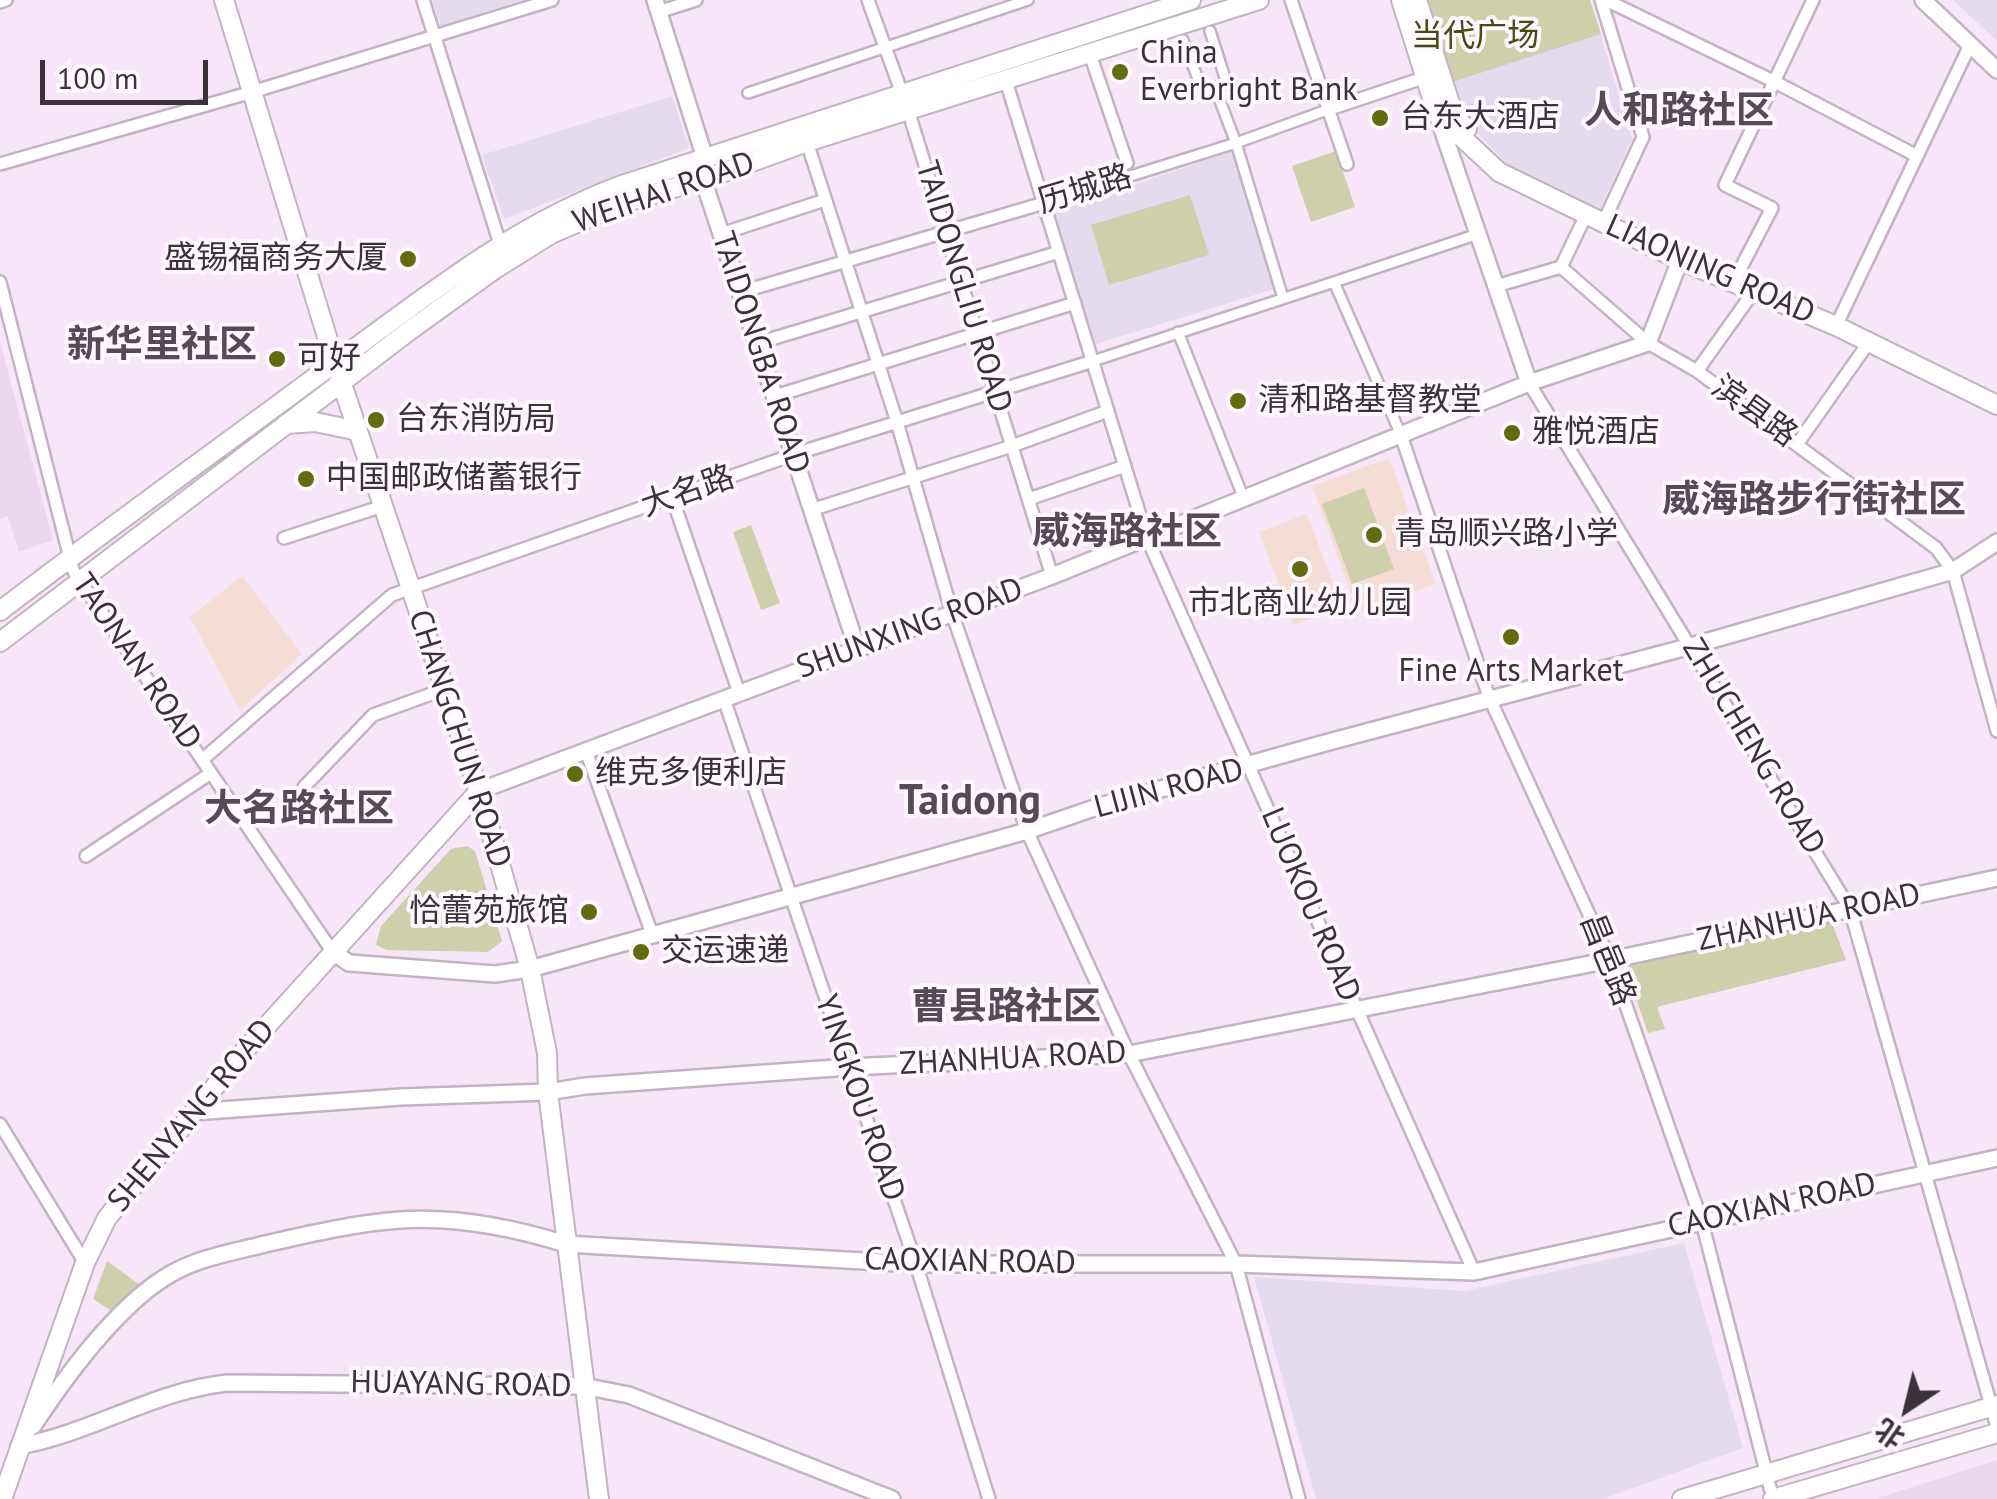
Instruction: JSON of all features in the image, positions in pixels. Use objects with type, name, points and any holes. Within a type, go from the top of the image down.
[{"type":"main road","name":"CHANGCHUN ROAD","points":[[224,0],[341,382],[479,791],[530,969],[547,1052],[548,1092],[599,1499]]},
{"type":"main road","name":"WEIHAI ROAD","points":[[0,642],[341,382],[474,284],[551,234],[626,202],[706,179],[1191,0]]},
{"type":"main road","name":"WEIHAI ROAD","points":[[0,611],[335,363],[500,244],[544,218],[586,198],[705,158],[906,102],[1006,80],[1259,0]]},
{"type":"main road","points":[[1400,0],[1426,78],[1446,115]]},
{"type":"main road","points":[[1417,0],[1446,115]]},
{"type":"main road","name":"LIAONING ROAD","points":[[1446,115],[1505,165],[1680,260],[1735,278],[1754,291],[1838,323],[1997,404]]},
{"type":"main road","name":"LIAONING ROAD","points":[[1599,217],[1997,396]]},
{"type":"main road","points":[[286,424],[315,422],[358,432]]},
{"type":"main road","name":"SHENYANG ROAD","points":[[2,1499],[85,1263],[107,1218],[192,1112],[332,950],[479,791]]},
{"type":"main road","points":[[1682,1499],[1995,1405]]},
{"type":"main road","points":[[1773,1499],[1997,1430]]},
{"type":"street","points":[[424,0],[500,244]]},
{"type":"street","points":[[0,164],[552,0]]},
{"type":"street","points":[[657,6],[696,0]]},
{"type":"street","name":"TAIDONGLIU ROAD","points":[[868,0],[906,102],[1052,576]]},
{"type":"street","points":[[748,93],[1028,0]]},
{"type":"street","points":[[1290,0],[1347,164]]},
{"type":"street","points":[[1604,0],[1917,156]]},
{"type":"street","points":[[1496,286],[1562,267],[1599,217],[1643,137],[1604,0]]},
{"type":"street","points":[[1735,278],[1772,208],[1725,185],[1813,0]]},
{"type":"street","points":[[1922,0],[1997,70]]},
{"type":"street","name":"TAIDONGBA ROAD","points":[[657,6],[705,158],[706,179],[859,647]]},
{"type":"street","points":[[1183,40],[1202,92],[1216,88],[1227,84],[1210,31]]},
{"type":"street","points":[[1838,323],[1970,44]]},
{"type":"street","points":[[1090,54],[1127,163]]},
{"type":"street","name":"历城路","points":[[744,291],[1044,203],[1426,78]]},
{"type":"street","name":"LUOKOU ROAD","points":[[1006,80],[1148,538],[1474,1272]]},
{"type":"street","points":[[1216,88],[1283,298]]},
{"type":"street","points":[[1446,115],[1478,234],[1529,383]]},
{"type":"street","points":[[807,142],[897,422],[952,614],[1027,831],[1129,1054],[1236,1264],[1299,1499]]},
{"type":"street","points":[[724,233],[825,200]]},
{"type":"street","points":[[1401,435],[1334,282],[1478,234]]},
{"type":"street","points":[[760,343],[1059,252]]},
{"type":"street","points":[[1648,343],[1680,260]]},
{"type":"street","name":"滨县路","points":[[1562,267],[1648,343],[1697,371],[1936,548],[1953,570],[1997,731]]},
{"type":"street","name":"TAONAN ROAD","points":[[0,282],[68,559],[332,950]]},
{"type":"street","name":"大名路","points":[[202,760],[392,595],[796,454],[1334,282]]},
{"type":"street","points":[[1697,371],[1754,291]]},
{"type":"street","points":[[777,395],[1075,303]]},
{"type":"street","points":[[1178,332],[1244,499]]},
{"type":"street","points":[[1798,443],[1869,342]]},
{"type":"street","name":"SHUNXING ROAD","points":[[479,791],[1052,576],[1529,383],[1648,343]]},
{"type":"street","name":"ZHUCHENG ROAD","points":[[1529,383],[1850,909],[1923,1173],[1995,1405],[1997,1430]]},
{"type":"street","points":[[813,510],[1108,412]]},
{"type":"street","name":"昌邑路","points":[[1401,435],[1490,697],[1610,960],[1702,1222],[1773,1499]]},
{"type":"street","points":[[1028,500],[1125,466]]},
{"type":"street","name":"YINGKOU ROAD","points":[[672,497],[791,898],[916,1264],[989,1499]]},
{"type":"street","points":[[284,538],[383,506]]},
{"type":"street","name":"LIJIN ROAD","points":[[332,950],[350,963],[495,974],[530,969],[1027,831],[1100,806],[1490,697],[1691,646],[1953,570],[1997,542]]},
{"type":"street","points":[[304,787],[373,715],[445,689]]},
{"type":"street","points":[[586,751],[652,934]]},
{"type":"street","points":[[86,856],[211,773]]},
{"type":"street","name":"ZHANHUA ROAD","points":[[192,1112],[401,1097],[548,1092],[585,1086],[849,1068],[1129,1054],[1610,960],[1997,878]]},
{"type":"street","points":[[0,1124],[85,1263]]},
{"type":"street","name":"CAOXIAN ROAD","points":[[19,1446],[94,1345],[163,1279],[191,1264],[299,1237],[400,1220],[437,1220],[521,1230],[566,1244],[916,1264],[1236,1264],[1474,1272],[1997,1158]]},
{"type":"street","name":"HUAYANG ROAD","points":[[19,1446],[52,1440],[110,1415],[194,1387],[227,1383],[583,1386],[629,1395],[892,1499]]},
{"type":"shaded area","points":[[432,0],[522,0],[441,26]]},
{"type":"shaded area","points":[[1590,0],[1632,139],[1600,209],[1505,162],[1459,113],[1449,83]]},
{"type":"shaded area","points":[[1953,0],[1997,0],[1997,41]]},
{"type":"shaded area","points":[[672,96],[689,148],[504,219],[482,155]]},
{"type":"shaded area","points":[[1233,151],[1274,289],[1093,345],[1052,213]]},
{"type":"shaded area","points":[[0,342],[53,540],[19,552],[8,516],[0,519]]},
{"type":"shaded area","name":"青岛顺兴路小学","points":[[1389,458],[1436,584],[1358,612],[1312,486]]},
{"type":"shaded area","name":"市北商业幼儿园","points":[[1307,514],[1342,607],[1294,625],[1259,532]]},
{"type":"shaded area","points":[[242,576],[302,654],[240,710],[190,617]]},
{"type":"shaded area","points":[[1684,1243],[1743,1448],[1603,1499],[1316,1499],[1254,1277],[1464,1291]]},
{"type":"shaded area","points":[[1997,1460],[1997,1499],[1875,1499]]},
{"type":"green space","name":"当代广场","points":[[1424,0],[1590,0],[1601,34],[1449,83]]},
{"type":"green space","points":[[1336,151],[1355,207],[1311,222],[1292,166]]},
{"type":"green space","points":[[1190,195],[1209,255],[1109,285],[1091,225]]},
{"type":"green space","points":[[1364,488],[1394,569],[1352,584],[1322,504]]},
{"type":"green space","points":[[751,525],[780,603],[761,610],[733,532]]},
{"type":"green space","points":[[467,846],[475,851],[502,941],[488,952],[387,950],[376,945],[381,926],[451,849]]},
{"type":"green space","points":[[1832,923],[1846,960],[1657,1007],[1665,1029],[1648,1033],[1626,970],[1631,963]]},
{"type":"green space","points":[[107,1261],[140,1285],[110,1310],[93,1299]]},
{"type":"place","name":"China Everbright Bank","points":[[1120,72]]},
{"type":"place","name":"台东大酒店","points":[[1380,118]]},
{"type":"place","name":"盛锡福商务大厦","points":[[408,259]]},
{"type":"place","name":"可好","points":[[277,359]]},
{"type":"place","name":"清和路基督教堂","points":[[1238,401]]},
{"type":"place","name":"台东消防局","points":[[376,420]]},
{"type":"place","name":"雅悦酒店","points":[[1512,433]]},
{"type":"place","name":"中国邮政储蓄银行","points":[[306,479]]},
{"type":"place","name":"青岛顺兴路小学","points":[[1374,535]]},
{"type":"place","name":"市北商业幼儿园","points":[[1300,569]]},
{"type":"place","name":"Fine Arts Market","points":[[1511,637]]},
{"type":"place","name":"维克多便利店","points":[[575,774]]},
{"type":"place","name":"恰蕾苑旅馆","points":[[589,912]]},
{"type":"place","name":"交运速递","points":[[641,952]]},
{"type":"district","name":"人和路社区","points":[[1679,112]]},
{"type":"district","name":"新华里社区","points":[[162,346]]},
{"type":"district","name":"威海路步行街社区","points":[[1814,501]]},
{"type":"district","name":"威海路社区","points":[[1127,533]]},
{"type":"district","name":"Taidong","points":[[970,802]]},
{"type":"district","name":"大名路社区","points":[[299,810]]},
{"type":"district","name":"曹县路社区","points":[[1006,1008]]}]
